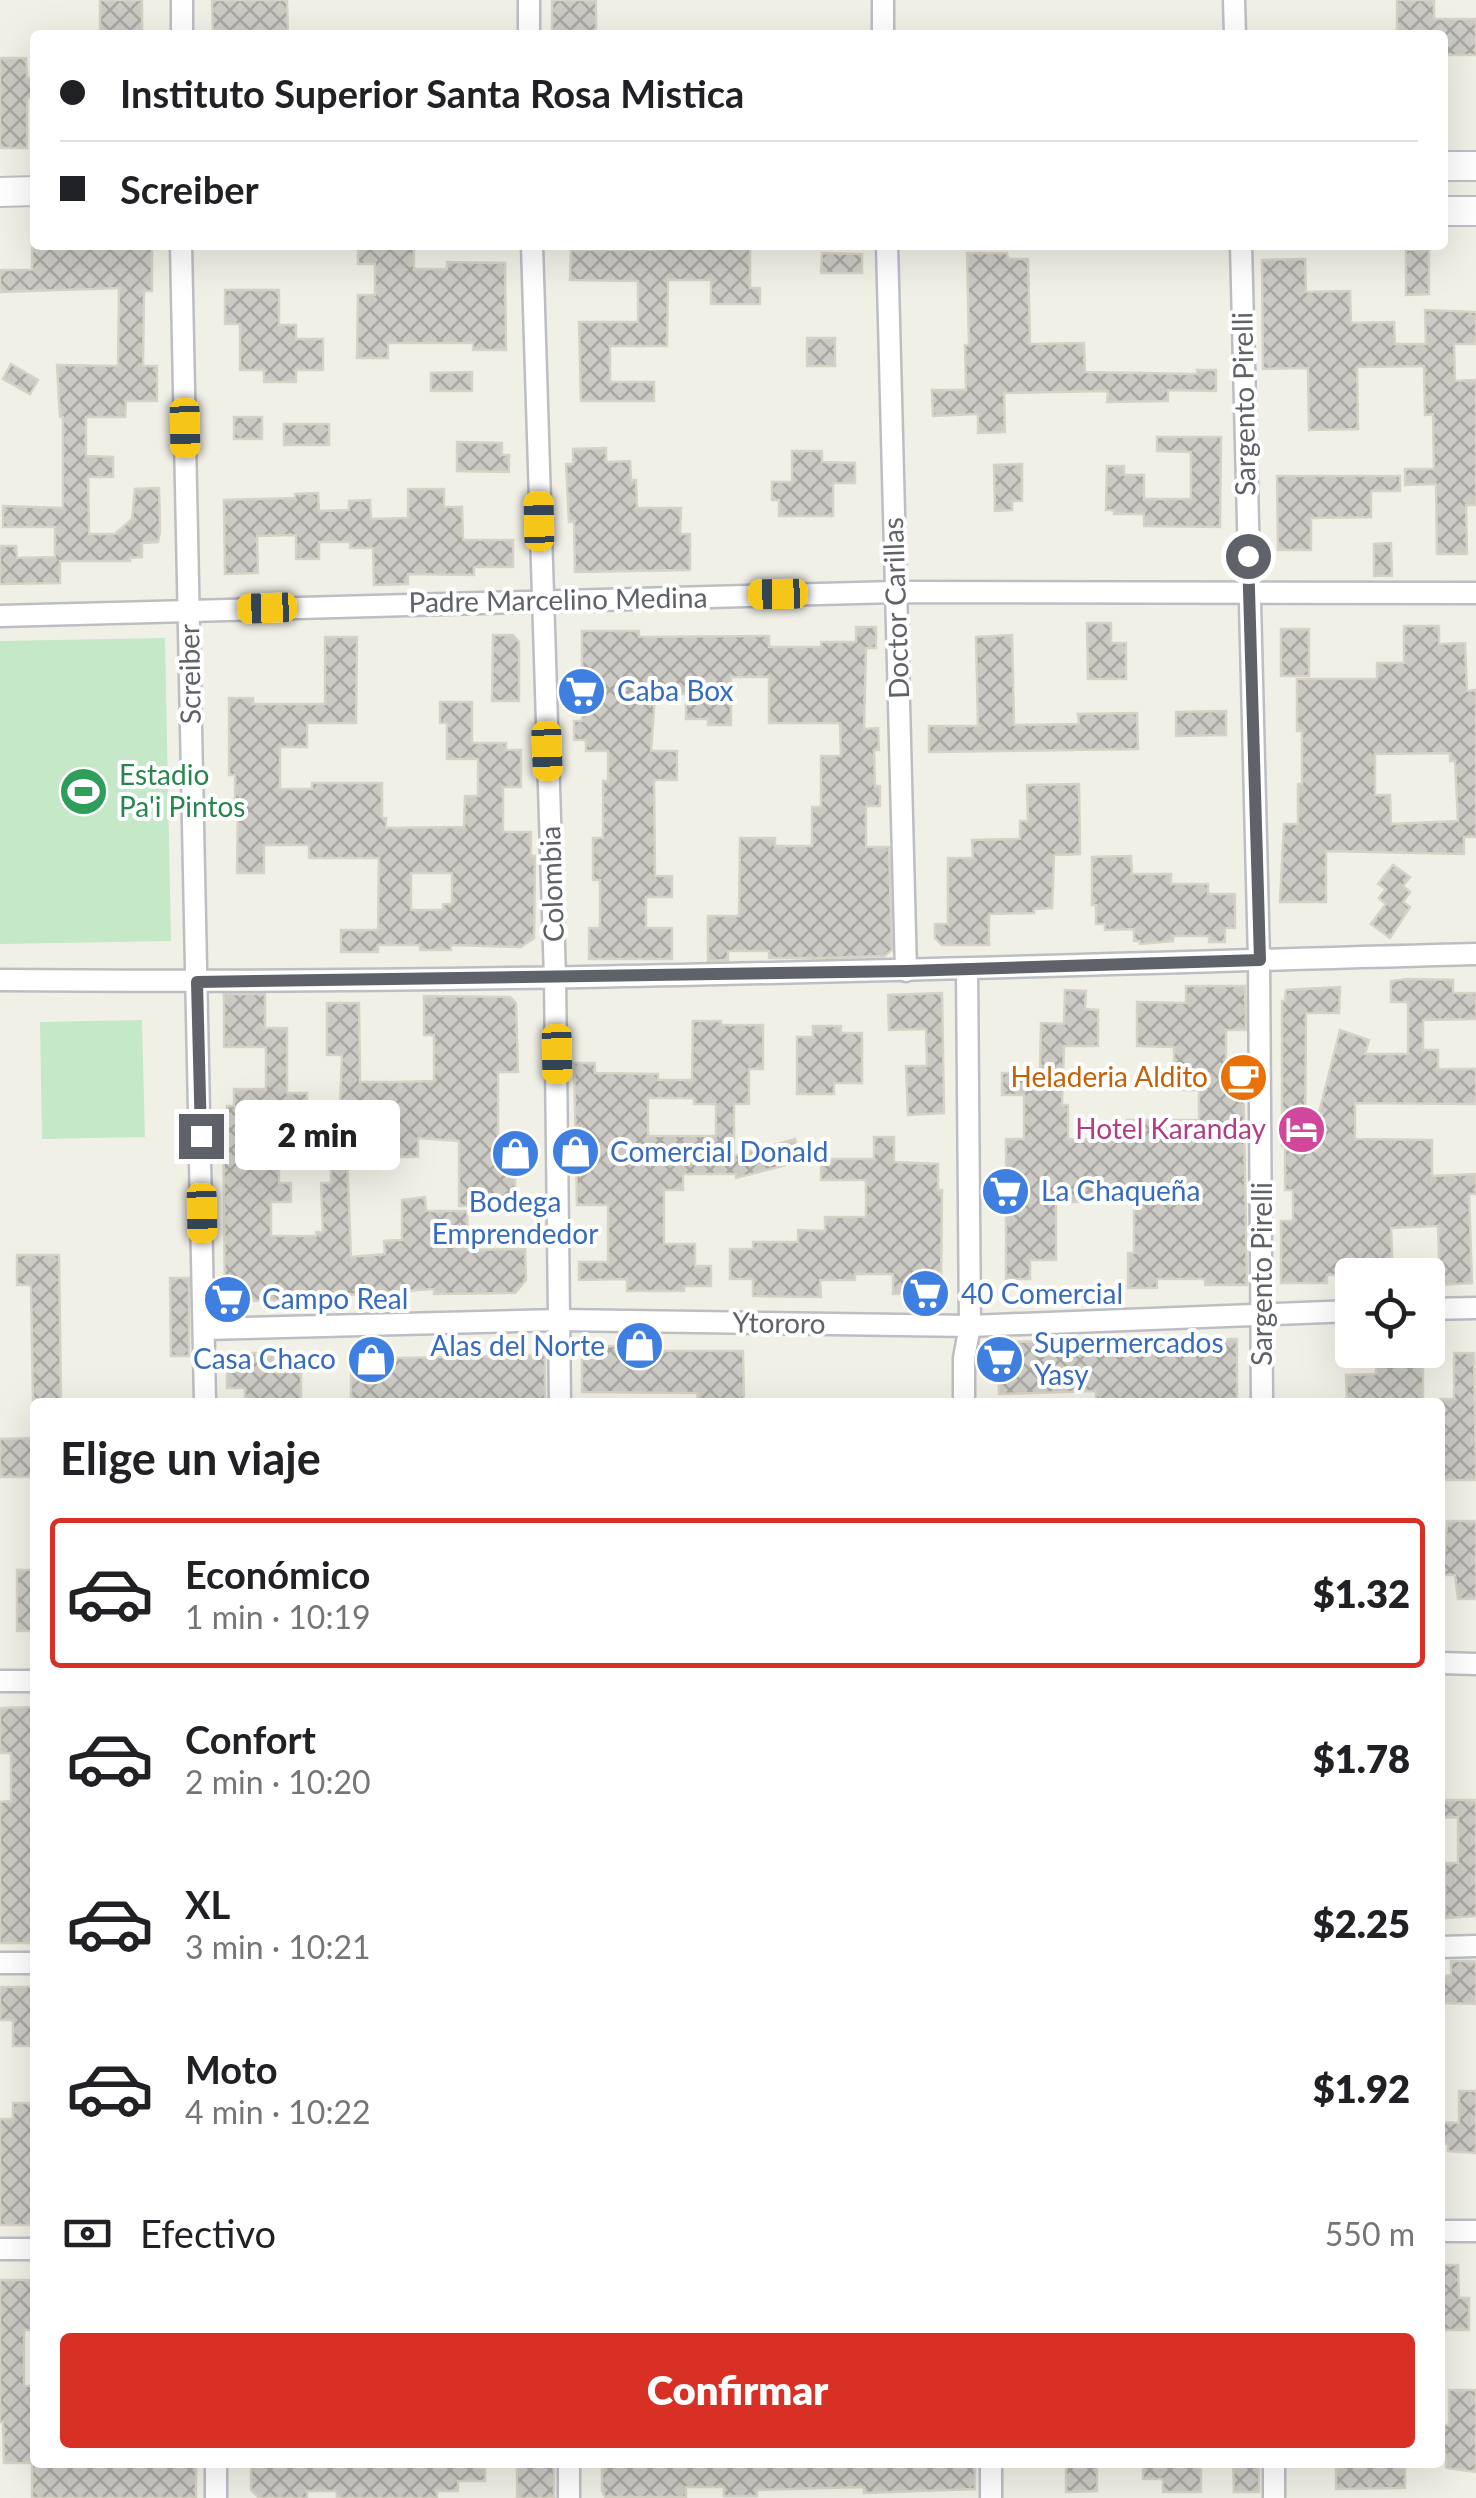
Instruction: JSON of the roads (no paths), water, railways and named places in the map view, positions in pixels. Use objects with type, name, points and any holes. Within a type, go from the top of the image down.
[{"type":"street","points":[[182,0],[182,30]]},
{"type":"street","points":[[529,0],[529,30]]},
{"type":"street","points":[[883,0],[883,30]]},
{"type":"street","points":[[1234,0],[1235,30]]},
{"type":"street","points":[[1448,166],[1476,166]]},
{"type":"street","points":[[0,192],[30,190]]},
{"type":"street","points":[[1448,211],[1476,212]]},
{"type":"street","name":"Screiber","points":[[181,250],[206,1398]]},
{"type":"street","name":"Colombia","points":[[532,250],[556,978],[560,1398]]},
{"type":"street","name":"Doctor Carillas","points":[[887,250],[906,971]]},
{"type":"street","name":"Sargento Pirelli","points":[[1241,250],[1260,960],[1262,1398]]},
{"type":"street","name":"Padre Marcelino Medina","points":[[0,616],[896,592],[1476,594]]},
{"type":"street","points":[[0,980],[556,978],[1476,954]]},
{"type":"street","points":[[964,1398],[964,1358],[970,1326],[967,969]]},
{"type":"street","points":[[1445,1309],[1476,1308]]},
{"type":"street","name":"Ytororo","points":[[205,1329],[561,1320],[970,1326],[1335,1311]]},
{"type":"street","points":[[1445,1663],[1476,1664]]},
{"type":"street","points":[[0,1681],[30,1681]]},
{"type":"street","points":[[1445,1947],[1476,1946]]},
{"type":"street","points":[[0,1963],[30,1963]]},
{"type":"street","points":[[1445,2231],[1476,2230]]},
{"type":"street","points":[[0,2249],[30,2249]]},
{"type":"street","points":[[216,2468],[216,2498]]},
{"type":"street","points":[[569,2468],[569,2498]]},
{"type":"street","points":[[991,2468],[991,2498]]},
{"type":"street","points":[[1274,2468],[1274,2498]]},
{"type":"place","name":"Caba Box","points":[[582,691]]},
{"type":"place","name":"Estadio Pa'i Pintos","points":[[84,791]]},
{"type":"place","name":"Heladeria Aldito","points":[[1243,1077]]},
{"type":"place","name":"Hotel Karanday","points":[[1301,1129]]},
{"type":"place","name":"Comercial Donald","points":[[575,1152]]},
{"type":"place","name":"Bodega Emprendedor","points":[[515,1154]]},
{"type":"place","name":"La Chaqueña","points":[[1006,1191]]},
{"type":"place","name":"40 Comercial","points":[[926,1294]]},
{"type":"place","name":"Campo Real","points":[[227,1299]]},
{"type":"place","name":"Alas del Norte","points":[[640,1346]]},
{"type":"place","name":"Casa Chaco","points":[[371,1359]]},
{"type":"place","name":"Supermercados Yasy","points":[[999,1359]]}]
